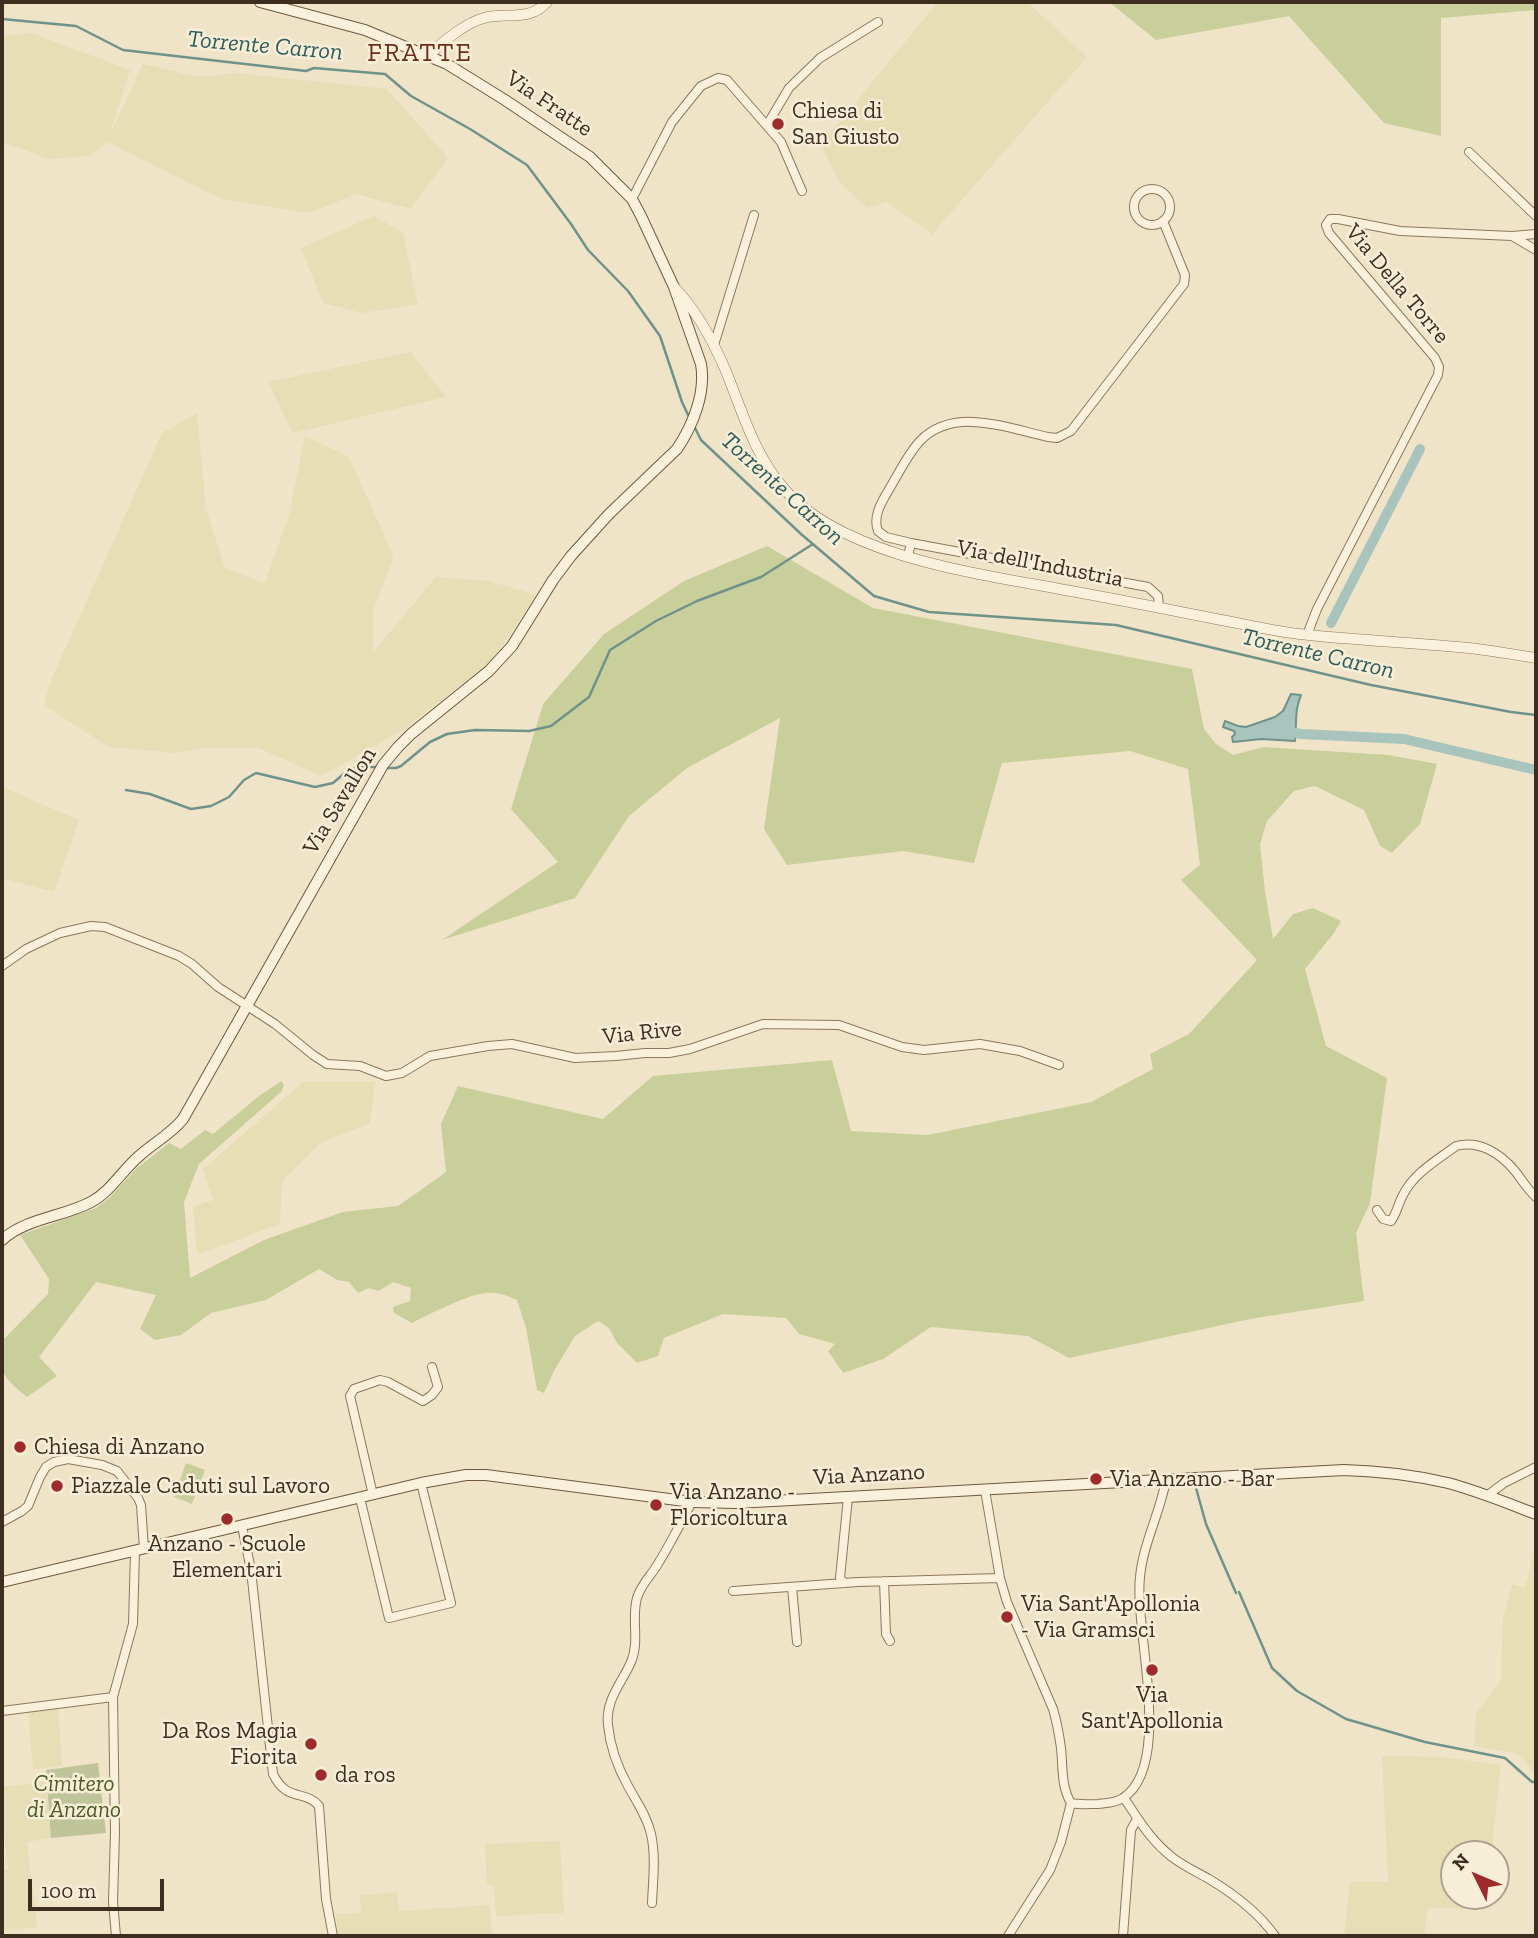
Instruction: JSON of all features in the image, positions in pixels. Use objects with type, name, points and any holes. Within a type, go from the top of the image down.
[{"type":"main road","name":"Via Fratte","points":[[260,2],[365,30],[429,56],[466,75],[572,144],[601,167],[632,199],[674,287]]},
{"type":"main road","name":"Via Savallon","points":[[2,1240],[13,1230],[94,1201],[136,1159],[175,1130],[381,769],[411,734],[489,671],[512,646],[570,556],[609,514],[669,458],[683,440],[702,390],[703,377],[674,287]]},
{"type":"main road","name":"Via Anzano","points":[[2,1582],[421,1483],[466,1475],[486,1475],[692,1502],[736,1503],[1344,1469],[1433,1480],[1536,1514]]},
{"type":"street","points":[[429,56],[440,45],[480,18],[522,16],[543,7],[547,2]]},
{"type":"street","points":[[766,125],[789,88],[820,58],[878,22]]},
{"type":"street","points":[[632,199],[672,122],[701,86],[718,78],[727,80],[781,142],[802,191]]},
{"type":"street","points":[[1469,152],[1536,216]]},
{"type":"street","points":[[1154,190],[1165,195],[1169,211],[1163,221],[1152,225],[1137,218],[1134,207],[1138,196],[1154,190]]},
{"type":"street","points":[[713,345],[754,215]]},
{"type":"street","name":"Via Della Torre","points":[[1307,635],[1317,610],[1438,375],[1439,367],[1435,358],[1329,233],[1326,225],[1330,219],[1338,219],[1400,231],[1512,236],[1536,234]]},
{"type":"street","points":[[1159,607],[1158,596],[1148,587],[911,544],[886,537],[878,531],[876,520],[883,500],[907,457],[931,432],[954,423],[983,422],[1056,438],[1071,431],[1184,284],[1185,275],[1163,221]]},
{"type":"street","points":[[1512,236],[1536,250]]},
{"type":"street","name":"Via dell'Industria","points":[[674,287],[692,307],[725,368],[748,431],[763,462],[786,491],[827,525],[893,552],[969,572],[1277,630],[1357,640],[1460,647],[1536,658]]},
{"type":"street","points":[[908,556],[911,544]]},
{"type":"street","name":"Via Rive","points":[[2,966],[26,949],[60,933],[91,926],[105,928],[192,964],[218,987],[275,1024],[327,1064],[360,1066],[386,1076],[402,1073],[429,1056],[488,1046],[521,1045],[575,1058],[669,1053],[690,1049],[762,1024],[839,1025],[902,1047],[924,1051],[980,1044],[1020,1051],[1059,1065]]},
{"type":"street","points":[[1377,1210],[1383,1219],[1391,1221],[1402,1197],[1416,1177],[1455,1146],[1463,1144],[1492,1150],[1513,1168],[1524,1186],[1536,1197]]},
{"type":"street","points":[[373,1495],[350,1396],[354,1390],[380,1380],[423,1401],[438,1387],[432,1367]]},
{"type":"street","points":[[2,1522],[28,1506],[46,1467],[58,1460],[102,1465],[117,1471],[142,1505],[133,1624],[113,1697],[113,1902],[116,1936]]},
{"type":"street","points":[[1488,1496],[1504,1483],[1536,1467]]},
{"type":"street","points":[[1071,1803],[1106,1803],[1124,1798],[1141,1773],[1150,1741],[1140,1576],[1166,1480]]},
{"type":"street","points":[[360,1498],[389,1618],[451,1603],[421,1483]]},
{"type":"street","points":[[985,1490],[1000,1578],[1010,1610],[1055,1717],[1063,1781],[1071,1803],[1061,1842],[1050,1870],[1008,1936]]},
{"type":"street","points":[[844,1583],[839,1578],[848,1497]]},
{"type":"street","points":[[652,1903],[651,1833],[616,1759],[607,1723],[614,1691],[632,1660],[638,1595],[661,1560],[692,1502]]},
{"type":"street","points":[[242,1526],[250,1570],[274,1774],[287,1792],[312,1799],[319,1806],[326,1899],[333,1936]]},
{"type":"street","points":[[733,1591],[884,1581],[1000,1578]]},
{"type":"street","points":[[884,1581],[886,1634],[890,1641]]},
{"type":"street","points":[[792,1587],[797,1642]]},
{"type":"street","points":[[2,1711],[113,1697]]},
{"type":"street","points":[[1124,1798],[1160,1848],[1227,1890],[1256,1914],[1275,1936]]},
{"type":"street","points":[[1123,1936],[1131,1829],[1137,1819]]},
{"type":"shaded area","points":[[938,2],[1027,2],[1087,57],[932,234],[887,202],[867,208],[838,180],[821,144]]},
{"type":"shaded area","points":[[31,33],[130,70],[110,134],[143,64],[199,77],[237,73],[387,89],[448,158],[411,209],[355,194],[310,213],[221,199],[107,142],[89,156],[49,159],[2,142],[2,36]]},
{"type":"shaded area","points":[[374,216],[403,233],[418,304],[362,313],[323,303],[301,248]]},
{"type":"shaded area","points":[[411,352],[446,397],[293,433],[268,382]]},
{"type":"shaded area","points":[[197,413],[206,509],[225,568],[265,583],[289,514],[305,436],[349,457],[394,557],[373,611],[373,652],[436,577],[489,581],[536,595],[491,662],[401,731],[321,776],[259,748],[204,748],[175,753],[109,747],[44,705],[49,685],[162,433]]},
{"type":"shaded area","points":[[2,787],[79,820],[54,892],[2,878]]},
{"type":"shaded area","points":[[303,1082],[375,1082],[370,1123],[320,1143],[282,1181],[280,1224],[197,1255],[193,1207],[213,1200],[203,1169]]},
{"type":"shaded area","points":[[1536,1546],[1536,1774],[1514,1753],[1474,1746],[1476,1714],[1501,1680],[1503,1618],[1512,1584],[1525,1587]]},
{"type":"shaded area","points":[[58,1707],[62,1766],[33,1769],[28,1711]]},
{"type":"shaded area","points":[[1382,1756],[1443,1757],[1501,1765],[1493,1840],[1440,1840],[1440,1908],[1428,1907],[1424,1936],[1344,1936],[1350,1882],[1388,1882]]},
{"type":"shaded area","points":[[46,1782],[51,1838],[27,1842],[37,1927],[2,1930],[2,1871],[8,1870],[2,1787]]},
{"type":"shaded area","points":[[560,1841],[564,1913],[496,1916],[494,1886],[487,1885],[485,1844]]},
{"type":"shaded area","points":[[397,1892],[399,1911],[490,1905],[492,1936],[338,1936],[336,1914],[361,1913],[360,1895]]},
{"type":"green space","points":[[1109,2],[1536,2],[1536,10],[1441,18],[1441,136],[1384,123],[1289,16],[1156,40]]},
{"type":"green space","points":[[767,546],[873,608],[1192,669],[1204,729],[1216,744],[1233,755],[1264,747],[1389,755],[1437,764],[1420,824],[1392,853],[1380,846],[1364,810],[1315,786],[1294,791],[1267,821],[1260,844],[1273,939],[1293,914],[1313,908],[1341,921],[1305,969],[1326,1046],[1387,1078],[1370,1203],[1356,1233],[1364,1301],[1250,1319],[1069,1358],[1028,1336],[931,1327],[883,1359],[843,1373],[828,1351],[835,1344],[799,1334],[786,1318],[723,1314],[664,1338],[658,1356],[637,1363],[617,1343],[609,1328],[598,1321],[575,1336],[544,1393],[537,1390],[526,1328],[517,1300],[501,1294],[485,1293],[469,1297],[412,1323],[394,1313],[393,1307],[410,1301],[411,1288],[393,1282],[379,1291],[369,1288],[358,1293],[349,1282],[337,1280],[319,1269],[266,1300],[211,1313],[181,1335],[155,1340],[140,1329],[156,1295],[96,1282],[39,1357],[57,1376],[27,1397],[4,1374],[2,1341],[48,1294],[49,1279],[20,1235],[96,1208],[137,1168],[169,1143],[181,1149],[205,1130],[213,1134],[281,1081],[284,1084],[282,1091],[199,1164],[184,1202],[190,1278],[264,1240],[343,1212],[398,1206],[446,1172],[441,1124],[458,1086],[603,1119],[653,1076],[832,1060],[851,1131],[928,1135],[1091,1102],[1153,1069],[1150,1054],[1189,1034],[1257,960],[1181,880],[1200,865],[1188,769],[1130,751],[1002,763],[974,863],[903,851],[787,865],[764,829],[780,718],[687,768],[629,816],[575,898],[442,940],[558,862],[511,809],[543,704],[604,634],[684,581]]},
{"type":"green space","points":[[186,1463],[205,1470],[192,1504],[174,1497]]},
{"type":"green space","name":"Cimitero di Anzano","points":[[98,1763],[106,1833],[51,1838],[46,1770]]},
{"type":"water","points":[[1291,694],[1301,695],[1295,741],[1261,739],[1233,742],[1234,731],[1223,727],[1225,721],[1246,727],[1275,717],[1283,711]]},
{"type":"waterway","name":"Torrente Carron","points":[[2,19],[76,26],[123,50],[306,71],[314,68],[385,74],[411,96],[527,165],[588,250],[628,291],[660,336],[689,417]]},
{"type":"waterway","name":"Torrente Carron","points":[[694,426],[701,440],[801,534],[874,596],[929,612],[1116,625],[1371,685],[1536,715]]},
{"type":"waterway","points":[[1331,623],[1420,449]]},
{"type":"waterway","points":[[387,768],[401,766],[430,742],[447,734],[475,730],[529,731],[551,726],[589,697],[610,650],[656,621],[697,601],[761,577],[813,544]]},
{"type":"waterway","points":[[1285,731],[1404,739],[1536,770]]},
{"type":"waterway","points":[[126,790],[150,794],[191,809],[211,806],[229,797],[244,780],[256,773],[315,787],[333,783],[347,771],[360,767],[377,767]]},
{"type":"waterway","points":[[1196,1488],[1206,1524],[1236,1593]]},
{"type":"waterway","points":[[1239,1592],[1272,1668],[1297,1691],[1346,1719],[1425,1742],[1505,1758],[1532,1782],[1536,1782]]},
{"type":"place","name":"Chiesa di San Giusto","points":[[778,124]]},
{"type":"place","name":"Chiesa di Anzano","points":[[20,1447]]},
{"type":"place","name":"Via Anzano - Bar","points":[[1096,1479]]},
{"type":"place","name":"Piazzale Caduti sul Lavoro","points":[[57,1486]]},
{"type":"place","name":"Via Anzano - Floricoltura","points":[[656,1505]]},
{"type":"place","name":"Anzano - Scuole Elementari","points":[[227,1519]]},
{"type":"place","name":"Via Sant'Apollonia - Via Gramsci","points":[[1007,1617]]},
{"type":"place","name":"Via Sant'Apollonia","points":[[1152,1670]]},
{"type":"place","name":"Da Ros Magia Fiorita","points":[[311,1744]]},
{"type":"place","name":"da ros","points":[[321,1775]]},
{"type":"district","name":"FRATTE","points":[[420,54]]}]
